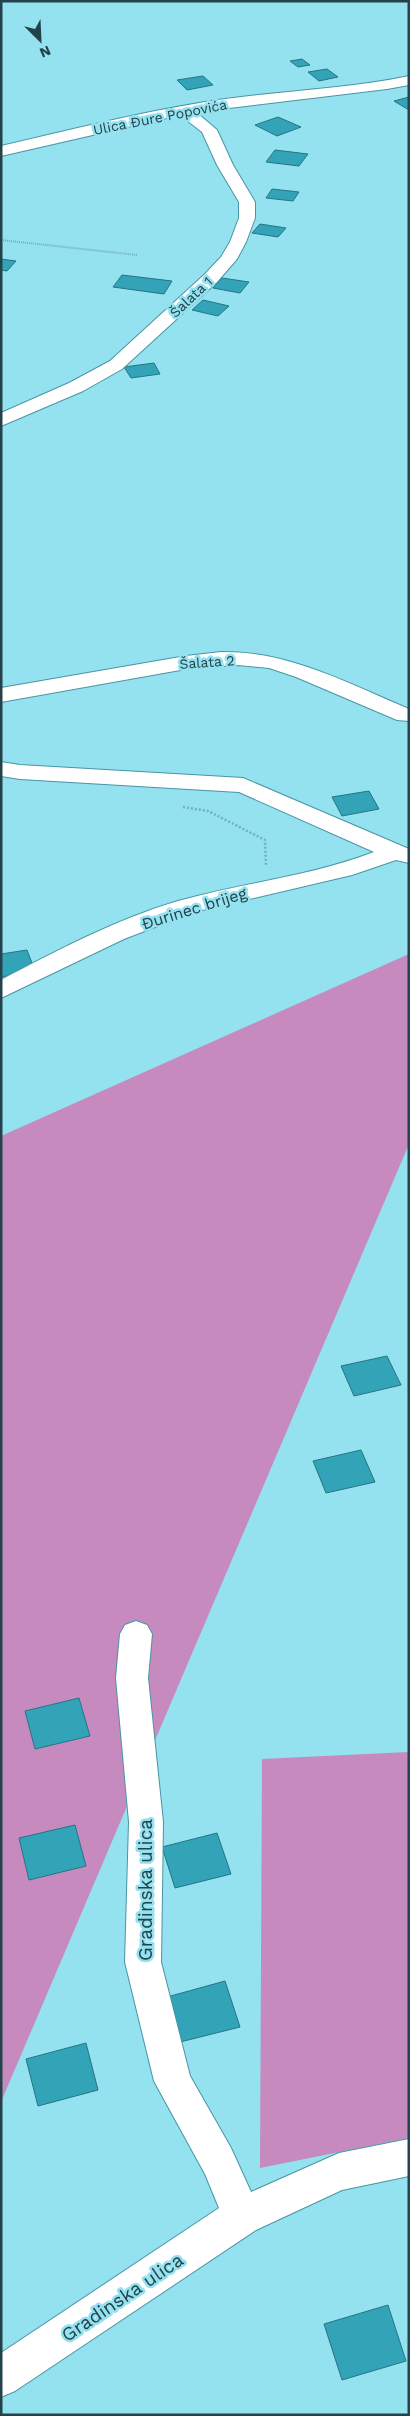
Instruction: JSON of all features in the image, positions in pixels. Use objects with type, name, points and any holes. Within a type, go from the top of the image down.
[{"type":"street","name":"Ulica Đure Popovića","points":[[1,151],[183,110],[236,101],[325,95],[409,80]]},
{"type":"street","name":"Šalata 1","points":[[1,420],[76,387],[116,365],[211,278],[228,258],[238,242],[247,218],[247,202],[225,165],[209,130],[183,110]]},
{"type":"street","name":"Šalata 2","points":[[1,695],[34,692],[178,663],[218,659],[254,660],[288,667],[405,716]]},
{"type":"street","name":"Đurinec brijeg","points":[[1,769],[20,772],[243,785],[402,854]]},
{"type":"street","name":"Đurinec brijeg","points":[[1,990],[80,951],[167,914],[246,891],[335,874],[402,854]]},
{"type":"street","name":"Gradinska ulica","points":[[136,1634],[132,1678],[146,1822],[143,1962],[173,2081],[218,2161],[242,2216]]},
{"type":"street","name":"Gradinska ulica","points":[[1,2377],[242,2216],[339,2172],[409,2157]]},
{"type":"path","points":[[1,240],[137,255]]},
{"type":"path","points":[[180,806],[208,810],[264,840],[266,865],[257,868]]},
{"type":"shaded area","points":[[409,954],[409,1144],[1,2102],[1,1136]]},
{"type":"shaded area","points":[[409,1752],[409,2138],[260,2168],[262,1759]]},
{"type":"building","points":[[302,59],[310,65],[298,67],[290,61]]},
{"type":"building","points":[[327,69],[338,77],[319,81],[308,72]]},
{"type":"building","points":[[203,76],[213,85],[187,90],[177,80]]},
{"type":"building","points":[[409,97],[409,110],[394,101]]},
{"type":"building","points":[[278,117],[301,127],[277,136],[255,125]]},
{"type":"building","points":[[275,150],[308,154],[299,166],[266,162]]},
{"type":"building","points":[[272,189],[299,192],[293,201],[266,198]]},
{"type":"building","points":[[260,224],[286,228],[278,237],[252,233]]},
{"type":"building","points":[[1,259],[16,261],[7,271],[1,270]]},
{"type":"building","points":[[122,275],[172,281],[164,294],[113,287]]},
{"type":"building","points":[[222,278],[249,282],[240,293],[213,288]]},
{"type":"building","points":[[203,300],[229,306],[218,316],[192,310]]},
{"type":"building","points":[[154,363],[160,374],[131,378],[124,367]]},
{"type":"building","points":[[369,791],[379,809],[342,816],[332,797]]},
{"type":"building","points":[[27,950],[35,971],[1,977],[1,954]]},
{"type":"building","points":[[387,1356],[401,1385],[354,1396],[341,1366]]},
{"type":"building","points":[[361,1450],[375,1482],[326,1493],[313,1461]]},
{"type":"building","points":[[79,1698],[90,1736],[35,1749],[25,1711]]},
{"type":"building","points":[[75,1825],[86,1866],[29,1880],[19,1838]]},
{"type":"building","points":[[217,1833],[231,1874],[175,1888],[162,1847]]},
{"type":"building","points":[[225,1981],[240,2027],[180,2042],[167,1997]]},
{"type":"building","points":[[86,2043],[98,2090],[38,2106],[26,2059]]},
{"type":"building","points":[[388,2305],[406,2361],[342,2380],[324,2324]]}]
